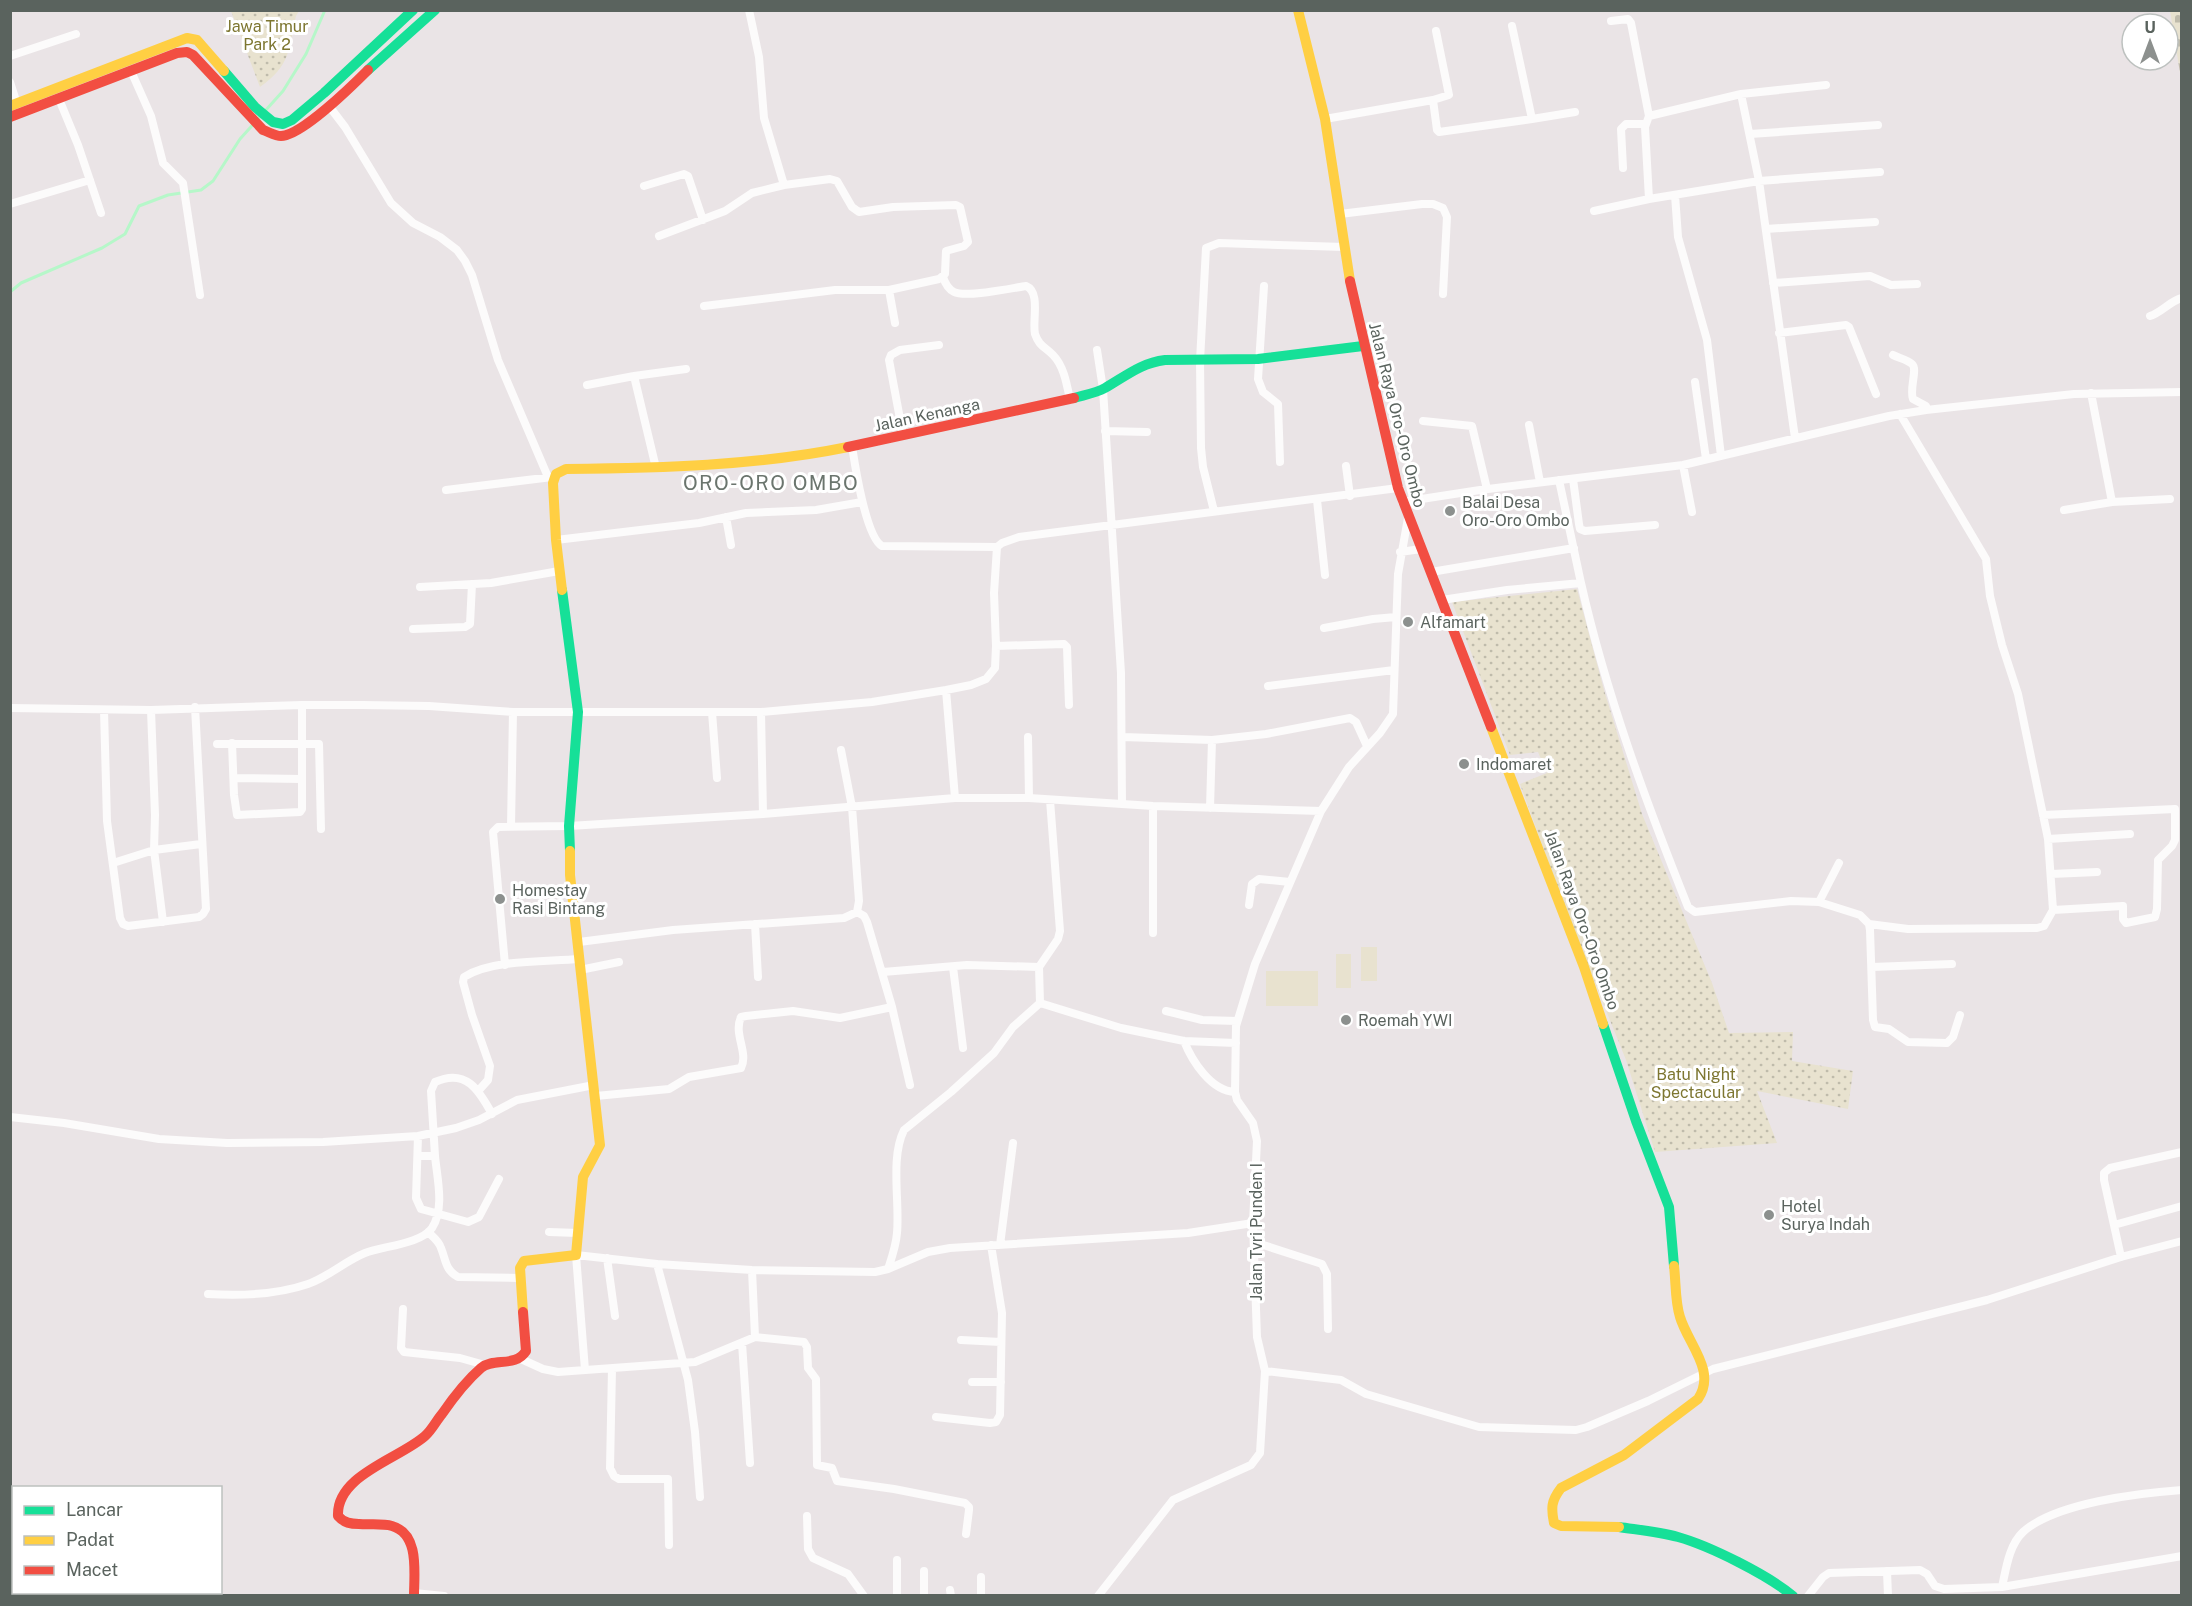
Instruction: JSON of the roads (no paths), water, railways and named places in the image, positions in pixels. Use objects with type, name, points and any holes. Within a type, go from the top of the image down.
[{"type":"street","points":[[268,126],[292,120],[413,10]]},
{"type":"street","points":[[10,117],[177,53],[190,53],[278,136],[292,133],[329,106],[435,10]]},
{"type":"street","points":[[748,10],[759,57],[764,118],[784,185]]},
{"type":"street","name":"Jalan Raya Oro-Oro Ombo","points":[[1298,10],[1325,119],[1344,247],[1363,346],[1402,502],[1584,967],[1636,1121],[1669,1207],[1679,1316],[1705,1372]]},
{"type":"street","points":[[1611,21],[1628,19],[1631,22],[1647,120],[1649,199]]},
{"type":"street","points":[[1512,26],[1532,119]]},
{"type":"street","points":[[1325,119],[1433,100],[1450,93],[1436,31]]},
{"type":"street","points":[[10,56],[76,34]]},
{"type":"street","points":[[10,82],[14,105],[187,38],[197,40],[201,44],[251,110]]},
{"type":"street","points":[[131,71],[151,116],[163,163],[180,178],[184,186],[200,295]]},
{"type":"street","points":[[1623,168],[1621,129],[1626,124],[1741,94],[1826,84]]},
{"type":"street","points":[[1741,94],[1766,229],[1795,438]]},
{"type":"street","points":[[59,99],[78,145],[101,213]]},
{"type":"street","points":[[1433,100],[1439,132],[1575,112]]},
{"type":"street","points":[[329,106],[345,127],[391,203],[413,223],[440,237],[457,250],[465,261],[498,360],[551,477],[559,571],[578,712],[569,826],[570,875],[600,1145],[583,1177],[576,1255],[585,1370]]},
{"type":"street","points":[[1750,134],[1878,125]]},
{"type":"street","points":[[1594,211],[1649,199],[1758,181],[1880,172]]},
{"type":"street","points":[[645,186],[684,174],[688,176],[703,220]]},
{"type":"street","points":[[659,236],[725,211],[752,193],[784,185],[830,179],[837,181],[852,207],[863,212],[893,207],[956,205],[960,207],[968,242],[964,246],[946,251],[946,269],[943,277],[945,284],[953,292],[959,293],[1030,287],[1034,293],[1034,330],[1037,341],[1057,360],[1066,381],[1070,400]]},
{"type":"street","points":[[10,204],[90,180]]},
{"type":"street","points":[[1675,195],[1678,237],[1707,340],[1721,456]]},
{"type":"street","points":[[1340,214],[1422,204],[1433,204],[1443,208],[1447,217],[1443,294]]},
{"type":"street","points":[[1766,229],[1875,222]]},
{"type":"street","points":[[1214,511],[1202,458],[1200,361],[1204,254],[1209,245],[1219,243],[1344,247]]},
{"type":"street","points":[[1773,284],[1870,276],[1891,285],[1917,284]]},
{"type":"street","points":[[704,306],[835,290],[889,290],[943,277]]},
{"type":"street","points":[[1264,286],[1258,379],[1260,387],[1278,404],[1281,462]]},
{"type":"street","points":[[889,290],[896,323]]},
{"type":"street","points":[[2150,316],[2159,313],[2174,300],[2181,298]]},
{"type":"street","points":[[1779,333],[1846,325],[1849,327],[1876,394]]},
{"type":"street","points":[[903,435],[889,360],[900,350],[939,345]]},
{"type":"street","name":"Jalan Kenanga","points":[[551,477],[566,469],[656,468],[729,463],[852,446],[1070,400],[1103,389],[1135,368],[1150,362],[1258,358],[1363,346]]},
{"type":"street","points":[[1097,350],[1103,389],[1121,673],[1122,804]]},
{"type":"street","points":[[1893,355],[1912,364],[1915,368],[1911,393],[1913,399],[1926,406],[1926,410]]},
{"type":"street","points":[[587,386],[634,376],[686,369]]},
{"type":"street","points":[[634,376],[656,468]]},
{"type":"street","points":[[1695,382],[1706,459]]},
{"type":"street","points":[[1402,502],[1540,482],[1683,465],[1900,414],[1926,410],[2030,397],[2091,393],[2181,392]]},
{"type":"street","points":[[2091,393],[2112,502]]},
{"type":"street","points":[[1559,480],[1581,584],[1612,698],[1656,827],[1688,907],[1695,912],[1791,901],[1819,902],[1860,915],[1869,924],[1908,929],[2037,928],[2044,926],[2053,910],[2048,839],[2018,694],[2002,645],[1990,596],[1986,559],[1900,414]]},
{"type":"street","points":[[1423,421],[1472,426],[1487,489]]},
{"type":"street","points":[[1529,425],[1540,482]]},
{"type":"street","points":[[1105,431],[1147,432]]},
{"type":"street","points":[[852,446],[862,502],[876,540],[882,546],[997,547],[1019,537],[1398,488]]},
{"type":"street","points":[[1683,465],[1692,513]]},
{"type":"street","points":[[1346,466],[1350,496]]},
{"type":"street","points":[[446,490],[551,477]]},
{"type":"street","points":[[1573,479],[1580,529],[1585,531],[1655,525]]},
{"type":"street","points":[[2064,510],[2112,502],[2170,499]]},
{"type":"street","points":[[1317,500],[1325,575]]},
{"type":"street","points":[[556,540],[699,523],[746,513],[816,510],[862,502]]},
{"type":"street","points":[[726,517],[731,545]]},
{"type":"street","points":[[1184,1041],[1191,1058],[1207,1076],[1222,1089],[1235,1092],[1237,1021],[1255,964],[1321,811],[1349,767],[1380,733],[1393,714],[1400,552],[1408,518]]},
{"type":"street","points":[[10,708],[152,710],[302,705],[429,706],[513,712],[761,712],[832,707],[946,690],[971,685],[990,676],[995,668],[994,592],[997,547]]},
{"type":"street","points":[[1431,572],[1574,548]]},
{"type":"street","points":[[1400,552],[1420,549]]},
{"type":"street","points":[[420,587],[472,584],[559,571]]},
{"type":"street","points":[[413,630],[465,627],[470,624],[472,584]]},
{"type":"street","points":[[1442,600],[1507,590],[1581,584]]},
{"type":"street","points":[[1324,628],[1396,617]]},
{"type":"street","points":[[996,646],[1065,644],[1069,705]]},
{"type":"street","points":[[1268,686],[1394,670]]},
{"type":"street","points":[[946,690],[955,798]]},
{"type":"street","points":[[232,743],[237,815],[300,812],[302,809],[302,705]]},
{"type":"street","points":[[104,710],[107,821],[120,918],[123,924],[128,926],[199,917],[205,912],[195,707]]},
{"type":"street","points":[[152,710],[155,815],[153,850],[163,921]]},
{"type":"street","points":[[511,826],[513,712]]},
{"type":"street","points":[[712,712],[717,778]]},
{"type":"street","points":[[761,712],[763,814]]},
{"type":"street","points":[[1123,737],[1212,740],[1266,734],[1350,718],[1356,722],[1367,746]]},
{"type":"street","points":[[1028,737],[1029,798]]},
{"type":"street","points":[[1210,808],[1212,740]]},
{"type":"street","points":[[217,744],[318,744],[320,747],[321,829]]},
{"type":"street","points":[[579,942],[674,930],[844,918],[857,912],[859,891],[852,807],[842,750]]},
{"type":"street","points":[[234,778],[301,778]]},
{"type":"street","points":[[505,965],[493,832],[498,827],[569,826],[763,814],[955,798],[1029,798],[1153,806],[1321,811]]},
{"type":"street","points":[[888,1269],[896,1245],[898,1156],[900,1138],[904,1130],[994,1053],[1013,1027],[1040,1003],[1039,967],[1058,939],[1060,931],[1050,800]]},
{"type":"street","points":[[1153,806],[1153,933]]},
{"type":"street","points":[[2043,815],[2178,809],[2175,840],[2158,860],[2155,917],[2126,923],[2123,919],[2123,906],[2053,910]]},
{"type":"street","points":[[2048,839],[2130,834]]},
{"type":"street","points":[[113,862],[153,850],[201,844]]},
{"type":"street","points":[[1819,902],[1839,862]]},
{"type":"street","points":[[2051,874],[2097,872]]},
{"type":"street","points":[[1249,905],[1252,884],[1255,881],[1264,879],[1290,882]]},
{"type":"street","points":[[857,912],[864,916],[867,922],[883,972],[910,1084]]},
{"type":"street","points":[[755,924],[758,977]]},
{"type":"street","points":[[1869,924],[1873,1020],[1877,1028],[1889,1029],[1908,1042],[1947,1043],[1953,1037],[1960,1015]]},
{"type":"street","points":[[479,1090],[488,1080],[490,1066],[471,1015],[463,979],[466,975],[505,965],[580,965],[619,962]]},
{"type":"street","points":[[1872,967],[1952,964]]},
{"type":"street","points":[[883,972],[952,967],[1039,967]]},
{"type":"street","points":[[952,967],[963,1048]]},
{"type":"street","points":[[1040,1003],[1121,1028],[1184,1041],[1236,1043]]},
{"type":"street","points":[[10,1117],[64,1123],[159,1139],[227,1143],[323,1142],[418,1136],[469,1125],[517,1100],[595,1090],[669,1089],[689,1077],[741,1068],[743,1062],[738,1026],[741,1017],[794,1011],[840,1018],[892,1007]]},
{"type":"street","points":[[1166,1011],[1202,1020],[1237,1021]]},
{"type":"street","points":[[208,1294],[238,1296],[283,1290],[309,1283],[365,1253],[420,1238],[428,1232],[439,1213],[431,1088],[435,1082],[443,1079],[467,1080],[479,1090],[492,1114]]},
{"type":"street","name":"Jalan Tvri Punden I","points":[[1098,1595],[1173,1500],[1251,1465],[1257,1461],[1262,1446],[1265,1371],[1257,1337],[1253,1223],[1257,1141],[1253,1123],[1235,1092]]},
{"type":"street","points":[[418,1136],[416,1198],[421,1209],[468,1222],[474,1220],[479,1217],[499,1179]]},
{"type":"street","points":[[936,1417],[996,1422],[1000,1415],[1002,1313],[996,1245],[1013,1143]]},
{"type":"street","points":[[2121,1257],[2104,1180],[2106,1170],[2181,1152]]},
{"type":"street","points":[[418,1156],[435,1156]]},
{"type":"street","points":[[2114,1225],[2181,1206]]},
{"type":"street","points":[[521,1359],[526,1351],[520,1278],[522,1264],[527,1260],[576,1255],[657,1264],[752,1270],[875,1272],[928,1252],[950,1248],[1188,1233],[1253,1223]]},
{"type":"street","points":[[428,1232],[441,1246],[446,1266],[452,1274],[458,1277],[520,1278]]},
{"type":"street","points":[[549,1232],[578,1233]]},
{"type":"street","points":[[1265,1371],[1341,1380],[1366,1394],[1479,1427],[1576,1430],[1648,1401],[1705,1372],[1987,1300],[2121,1257],[2181,1241]]},
{"type":"street","points":[[1254,1242],[1322,1264],[1327,1274],[1328,1329]]},
{"type":"street","points":[[607,1258],[615,1316]]},
{"type":"street","points":[[657,1264],[692,1399],[700,1497]]},
{"type":"street","points":[[752,1270],[755,1337]]},
{"type":"street","points":[[403,1308],[401,1348],[404,1352],[460,1358],[485,1365],[521,1359],[550,1371],[684,1363],[705,1359],[755,1337],[799,1340],[806,1344],[808,1368],[816,1379],[817,1465],[832,1468],[837,1481],[894,1489],[967,1504],[969,1510],[966,1534]]},
{"type":"street","points":[[961,1340],[1002,1342]]},
{"type":"street","points":[[742,1343],[750,1463]]},
{"type":"street","points":[[444,1596],[414,1594],[413,1555],[410,1539],[406,1533],[397,1526],[390,1525],[350,1525],[339,1517],[338,1505],[347,1488],[361,1476],[428,1434],[436,1421],[485,1365]]},
{"type":"street","points":[[612,1369],[610,1468],[614,1476],[619,1479],[668,1479],[669,1545]]},
{"type":"street","points":[[1705,1372],[1705,1389],[1698,1399],[1617,1460],[1561,1488],[1551,1506],[1554,1523],[1561,1526],[1619,1527],[1677,1537],[1700,1544],[1779,1584],[1793,1596]]},
{"type":"street","points":[[972,1382],[1001,1382]]},
{"type":"street","points":[[2002,1587],[2010,1554],[2017,1540],[2023,1532],[2042,1519],[2064,1510],[2122,1497],[2181,1490]]},
{"type":"street","points":[[807,1516],[808,1549],[813,1558],[848,1574],[864,1596]]},
{"type":"street","points":[[1808,1596],[1829,1573],[1925,1571],[1935,1586],[1944,1589],[2002,1587],[2181,1556]]},
{"type":"street","points":[[897,1560],[897,1596]]},
{"type":"street","points":[[924,1571],[924,1596]]},
{"type":"street","points":[[1887,1571],[1888,1596]]},
{"type":"street","points":[[981,1577],[981,1596]]},
{"type":"waterway","points":[[10,292],[21,283],[102,248],[125,234],[139,206],[168,195],[201,190],[213,181],[240,139],[283,91],[306,54],[325,10]]},
{"type":"place","name":"Balai Desa Oro-Oro Ombo","points":[[1450,511]]},
{"type":"place","name":"Alfamart","points":[[1408,622]]},
{"type":"place","name":"Indomaret","points":[[1464,764]]},
{"type":"place","name":"Homestay Rasi Bintang","points":[[500,899]]},
{"type":"place","name":"Roemah YWI","points":[[1346,1020]]},
{"type":"place","name":"Hotel Surya Indah","points":[[1769,1215]]},
{"type":"district","name":"ORO-ORO OMBO","points":[[771,483]]},
{"type":"park label","name":"Jawa Timur Park 2","points":[[267,35]]},
{"type":"park label","name":"Batu Night Spectacular","points":[[1696,1083]]}]
